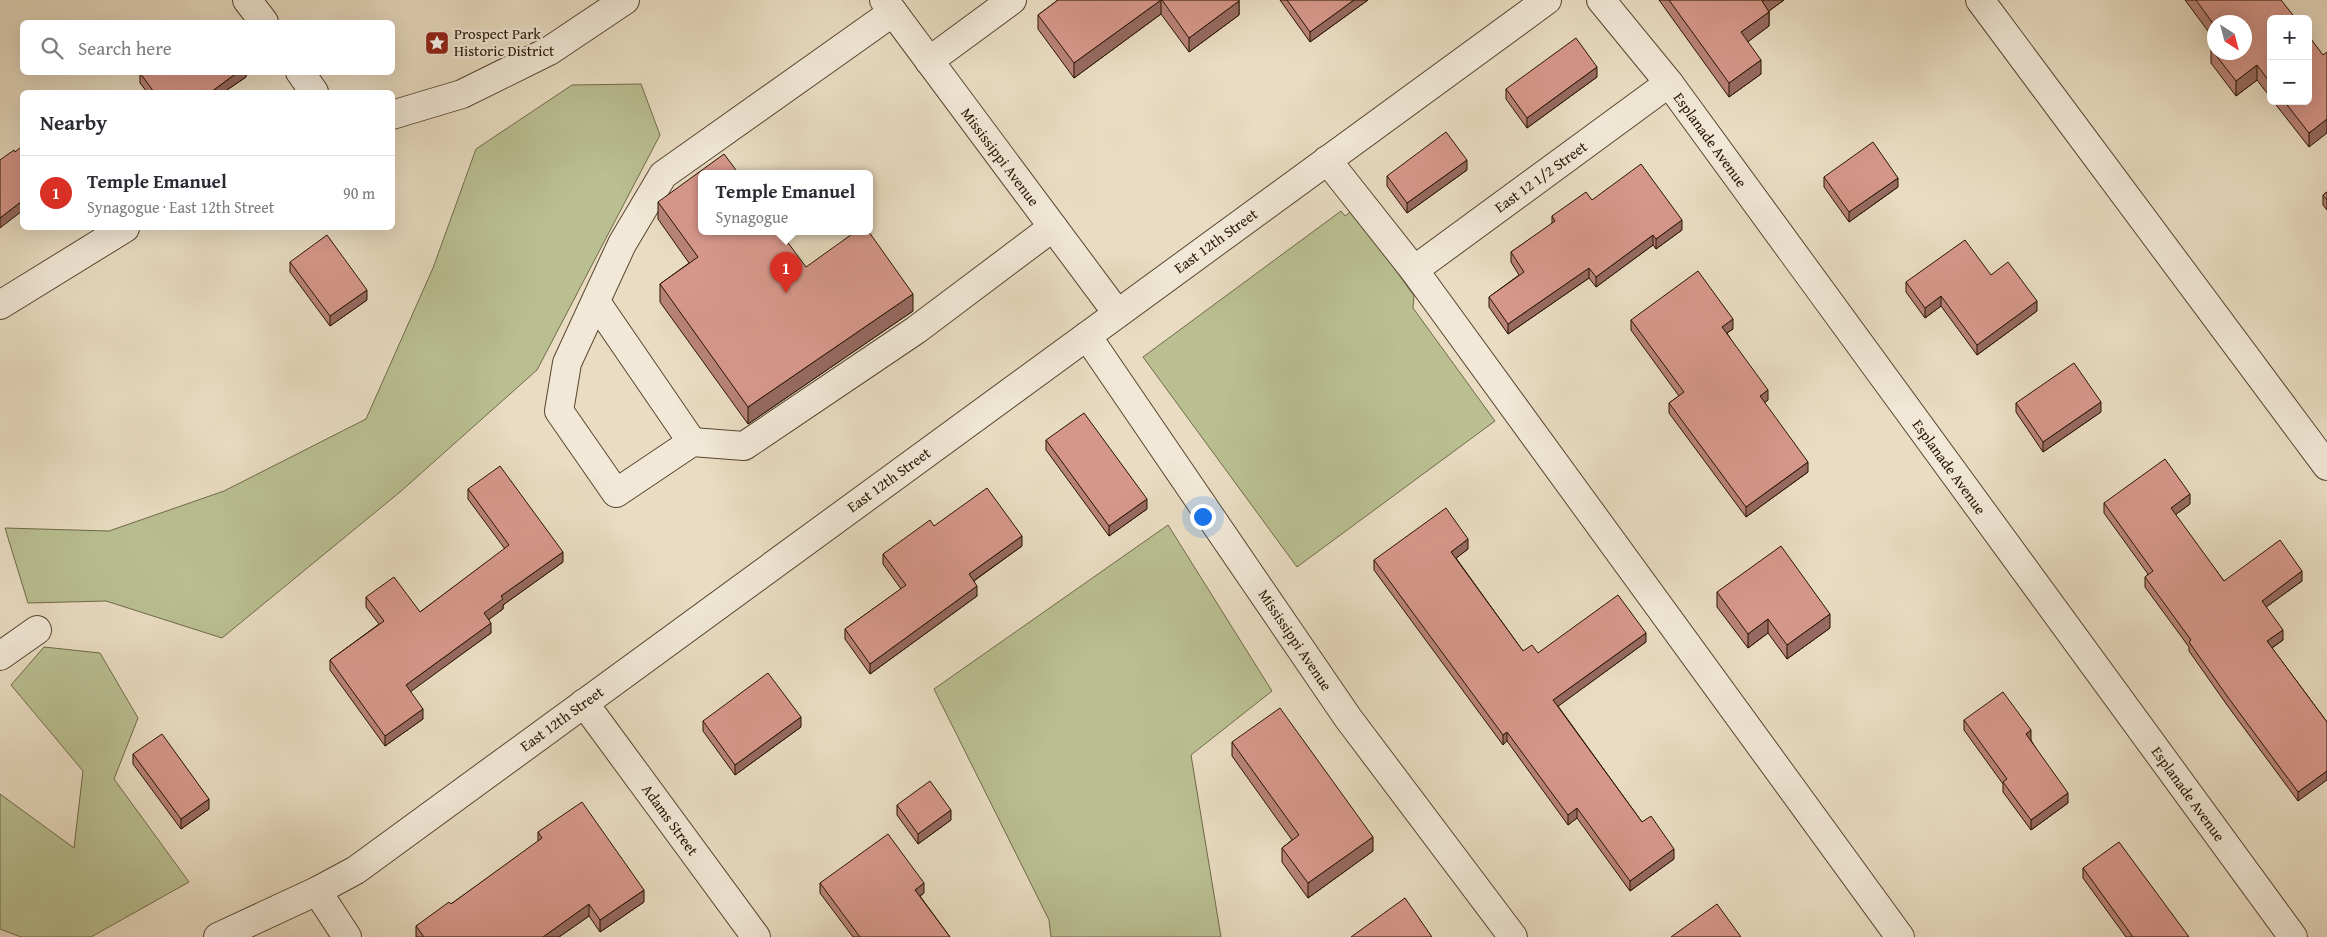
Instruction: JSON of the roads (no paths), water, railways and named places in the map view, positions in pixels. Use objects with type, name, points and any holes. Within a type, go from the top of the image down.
[{"type":"street","points":[[247,0],[262,20]]},
{"type":"street","points":[[395,114],[452,97],[549,51],[625,0]]},
{"type":"street","points":[[929,61],[1012,0]]},
{"type":"street","name":"East 12th Street","points":[[218,937],[317,891],[356,870],[1547,0]]},
{"type":"street","name":"Esplanade Avenue","points":[[1601,0],[1669,83],[2293,937]]},
{"type":"street","points":[[1980,0],[2327,466]]},
{"type":"street","points":[[888,6],[663,174],[622,244],[567,363],[560,411],[610,485],[616,493],[692,442],[744,446],[916,330],[1053,227]]},
{"type":"street","name":"Mississippi Avenue","points":[[888,6],[1117,313]]},
{"type":"street","points":[[302,75],[313,90]]},
{"type":"street","name":"East 12 1/2 Street","points":[[1414,270],[1669,83]]},
{"type":"street","points":[[1327,160],[1414,270],[1900,937]]},
{"type":"street","points":[[0,305],[122,230]]},
{"type":"street","points":[[596,302],[692,442]]},
{"type":"street","name":"Mississippi Avenue","points":[[1086,336],[1348,718],[1513,937]]},
{"type":"street","points":[[0,656],[38,630]]},
{"type":"street","name":"Adams Street","points":[[584,703],[756,937]]},
{"type":"street","points":[[317,891],[347,937]]},
{"type":"place","name":"Prospect Park Historic District","points":[[437,43]]},
{"type":"place","name":"Temple Emanuel","points":[[786,293]]}]
